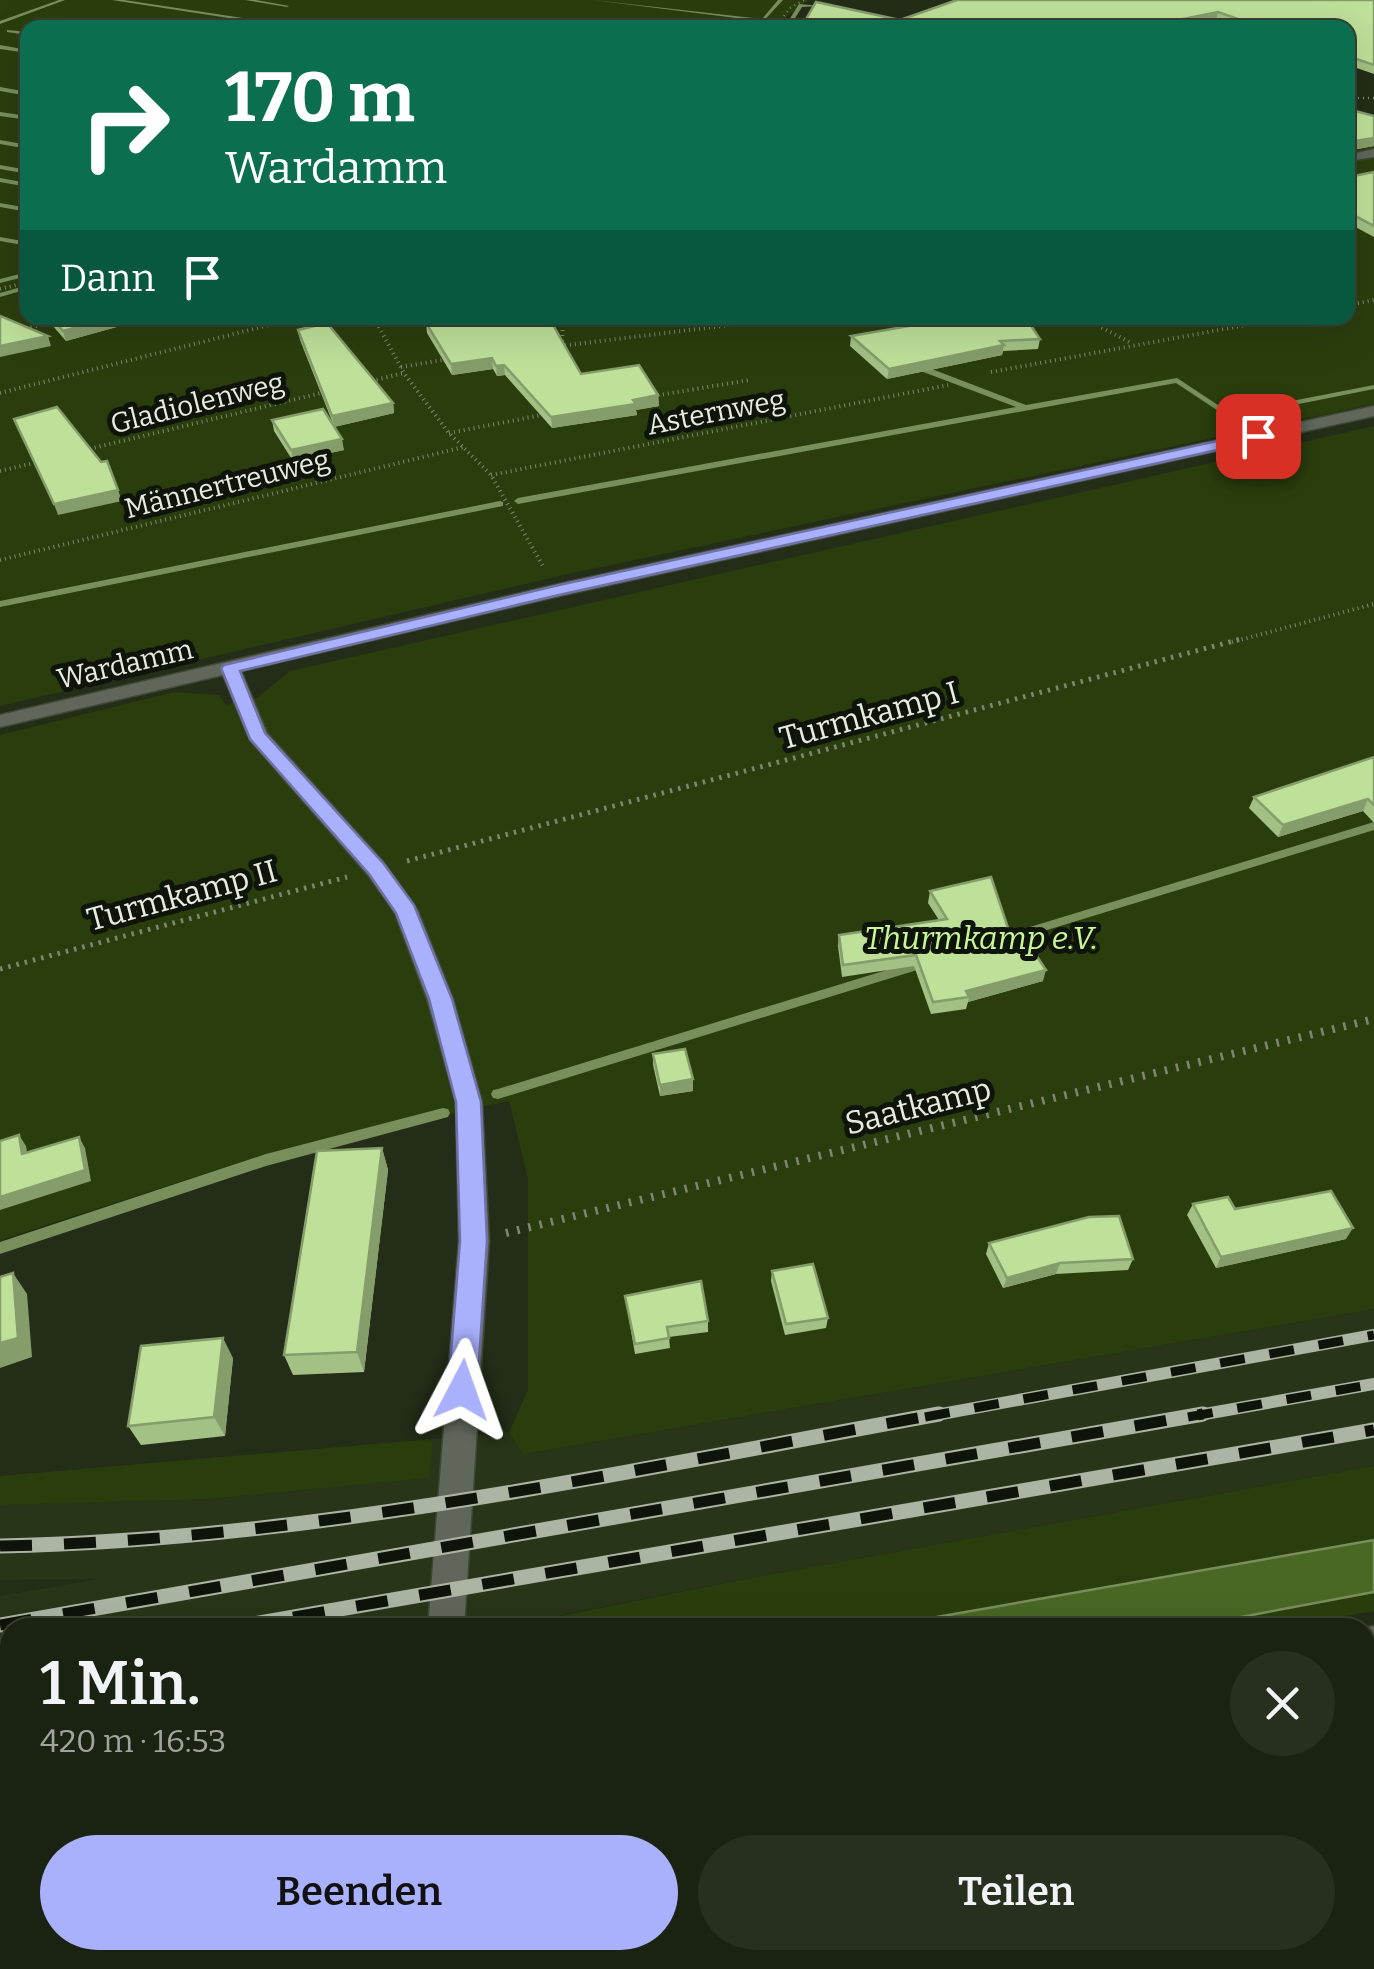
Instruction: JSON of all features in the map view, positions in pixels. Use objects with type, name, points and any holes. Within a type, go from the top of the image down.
[{"type":"street","name":"Wardamm","points":[[0,721],[559,590],[1374,411]]},
{"type":"street","points":[[230,668],[256,735],[376,869],[406,911],[440,999],[468,1102],[474,1241],[447,1618]]},
{"type":"path","points":[[781,20],[790,8],[804,0]]},
{"type":"path","points":[[1194,18],[1202,20]]},
{"type":"path","points":[[17,331],[41,325]]},
{"type":"path","points":[[0,393],[269,325]]},
{"type":"path","points":[[378,325],[403,370],[450,432],[491,475],[559,590]]},
{"type":"path","points":[[562,346],[563,325]]},
{"type":"path","points":[[543,348],[717,325]]},
{"type":"path","points":[[1097,325],[1134,344]]},
{"type":"path","points":[[992,372],[1244,325]]},
{"type":"path","points":[[366,382],[450,359]]},
{"type":"path","points":[[640,398],[750,380]]},
{"type":"path","name":"Asternweg","points":[[491,475],[948,385]]},
{"type":"path","name":"Gladiolenweg","points":[[77,452],[327,392]]},
{"type":"path","points":[[450,432],[548,414]]},
{"type":"path","name":"Männertreuweg","points":[[0,560],[464,447]]},
{"type":"path","points":[[0,471],[38,462]]},
{"type":"path","name":"Turmkamp I","points":[[376,869],[1374,604]]},
{"type":"path","name":"Turmkamp II","points":[[0,969],[376,869]]},
{"type":"path","name":"Saatkamp","points":[[474,1241],[1374,1019]]},
{"type":"shaded area","points":[[1374,1309],[1374,1466],[546,1618],[0,1618],[0,1596],[98,1579],[0,1580],[0,1505],[209,1499],[428,1478],[433,1439],[509,1432],[523,1454]]},
{"type":"shaded area","points":[[1374,1540],[1374,1592],[1236,1618],[931,1618]]},
{"type":"green space","points":[[0,0],[808,0],[782,20],[20,20],[20,325],[1355,325],[1355,143],[1374,145],[1374,404],[568,574],[0,706]]},
{"type":"green space","name":"Thurmkamp e.V.","points":[[1374,426],[1374,1309],[523,1454],[509,1432],[528,1390],[528,1179],[509,1101],[259,1156],[0,1240],[0,735],[174,692],[219,695],[226,705],[257,698],[290,671]]},
{"type":"green space","points":[[433,1439],[429,1478],[209,1499],[0,1505],[0,1476]]},
{"type":"green space","points":[[1374,1466],[1374,1540],[931,1618],[550,1618]]},
{"type":"green space","points":[[1374,1592],[1374,1611],[1335,1618],[1236,1618]]},
{"type":"building","points":[[957,0],[1374,0],[1374,65],[1355,58],[1355,20],[1241,20],[1218,12],[1178,20],[900,20]]},
{"type":"building","points":[[816,2],[900,20],[806,20]]},
{"type":"building","points":[[1355,111],[1374,116],[1374,138],[1355,141]]},
{"type":"building","points":[[1374,172],[1374,226],[1355,216],[1355,176]]},
{"type":"building","points":[[0,316],[48,336],[0,346]]},
{"type":"building","points":[[58,325],[85,325],[63,331]]},
{"type":"building","points":[[329,325],[393,403],[332,416],[298,330]]},
{"type":"building","points":[[427,325],[553,325],[581,374],[639,365],[658,395],[633,400],[636,404],[551,417],[504,365],[496,366],[492,358],[451,364]]},
{"type":"building","points":[[915,325],[1031,325],[1040,339],[1000,341],[1004,345],[889,369],[851,336]]},
{"type":"building","points":[[57,407],[101,462],[107,461],[118,490],[54,504],[14,419]]},
{"type":"building","points":[[323,409],[342,439],[291,450],[272,420]]},
{"type":"building","points":[[1374,757],[1374,805],[1368,799],[1283,825],[1254,797]]},
{"type":"building","points":[[991,877],[1011,937],[1022,934],[1046,970],[966,991],[969,997],[933,1002],[916,955],[843,965],[839,935],[947,919],[930,891]]},
{"type":"building","points":[[685,1049],[693,1079],[660,1085],[653,1054]]},
{"type":"building","points":[[19,1135],[22,1154],[79,1137],[85,1170],[0,1197],[0,1141]]},
{"type":"building","points":[[382,1148],[357,1352],[284,1355],[317,1151]]},
{"type":"building","points":[[1331,1191],[1353,1228],[1221,1257],[1193,1204],[1228,1197],[1235,1209]]},
{"type":"building","points":[[1119,1216],[1133,1259],[1060,1263],[1007,1278],[989,1243],[1089,1217]]},
{"type":"building","points":[[813,1264],[828,1318],[786,1324],[772,1271]]},
{"type":"building","points":[[13,1273],[18,1338],[0,1343],[0,1277]]},
{"type":"building","points":[[701,1281],[708,1321],[667,1327],[669,1338],[635,1344],[625,1296]]},
{"type":"building","points":[[223,1338],[214,1417],[128,1426],[141,1346]]},
{"type":"waterway","points":[[0,23],[63,0]]},
{"type":"waterway","points":[[114,0],[252,20]]},
{"type":"waterway","points":[[247,0],[287,6]]},
{"type":"waterway","points":[[595,0],[762,20]]},
{"type":"waterway","points":[[763,20],[781,0]]},
{"type":"waterway","points":[[791,20],[801,5],[820,6]]},
{"type":"waterway","points":[[9,31],[20,33]]},
{"type":"waterway","points":[[0,47],[20,51]]},
{"type":"waterway","points":[[0,89],[20,93]]},
{"type":"waterway","points":[[0,114],[20,117]]},
{"type":"waterway","points":[[0,142],[20,146]]},
{"type":"waterway","points":[[0,167],[20,171]]},
{"type":"waterway","points":[[0,180],[20,184]]},
{"type":"waterway","points":[[0,205],[20,209]]},
{"type":"waterway","points":[[0,239],[20,243]]},
{"type":"waterway","points":[[0,281],[20,276]]},
{"type":"waterway","points":[[0,295],[20,289]]},
{"type":"waterway","points":[[913,365],[1025,408]]},
{"type":"waterway","points":[[1025,408],[1177,380],[1229,416],[1374,387]]},
{"type":"waterway","points":[[518,501],[1025,408]]},
{"type":"waterway","points":[[0,604],[500,504]]},
{"type":"waterway","points":[[998,941],[1374,826]]},
{"type":"waterway","points":[[498,1094],[926,963]]},
{"type":"waterway","points":[[0,1248],[266,1160],[443,1113]]},
{"type":"railway","points":[[925,1417],[1374,1335]]},
{"type":"railway","points":[[1188,1417],[1374,1384]]},
{"type":"railway","points":[[0,1546],[118,1541],[354,1516],[589,1479],[939,1414]]},
{"type":"railway","points":[[40,1618],[1203,1414]]},
{"type":"railway","points":[[288,1618],[1374,1430]]},
{"type":"route","points":[[462,1390],[474,1241],[468,1102],[440,999],[406,911],[376,869],[256,735],[230,668],[559,590],[1258,436]]}]
